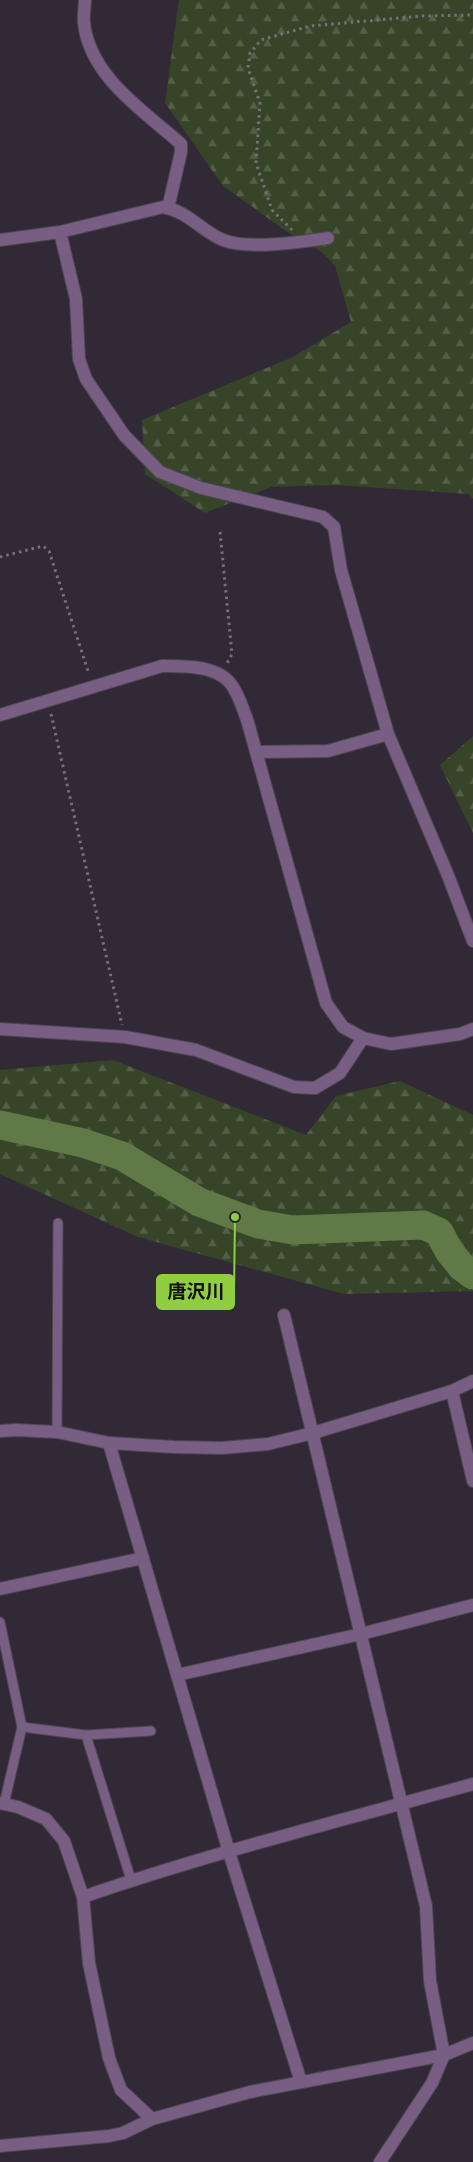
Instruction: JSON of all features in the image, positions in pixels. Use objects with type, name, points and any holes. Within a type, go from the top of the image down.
[{"type":"street","points":[[85,0],[84,23],[90,45],[110,80],[181,144],[181,152],[168,208]]},
{"type":"street","points":[[0,240],[60,232],[163,207],[174,208],[224,240],[249,245],[328,238]]},
{"type":"street","points":[[60,232],[76,299],[79,359],[86,378],[124,435],[160,472],[202,488],[323,517],[334,527],[341,570],[388,734],[447,873],[473,941]]},
{"type":"street","points":[[0,715],[162,666],[190,666],[221,674],[233,686],[248,723],[258,752],[326,1003],[343,1027],[363,1038],[391,1044],[460,1034],[473,1029]]},
{"type":"street","points":[[258,752],[328,750],[388,734]]},
{"type":"street","points":[[0,1029],[125,1037],[196,1050],[294,1087],[315,1088],[340,1073],[363,1038]]},
{"type":"street","points":[[284,1315],[426,1906],[430,1981],[444,2055],[432,2083],[380,2162]]},
{"type":"street","points":[[0,1431],[57,1432],[109,1443],[222,1448],[268,1444],[313,1434],[452,1391],[473,1381]]},
{"type":"street","points":[[452,1391],[473,1482]]},
{"type":"street","points":[[109,1443],[230,1852],[301,2082]]},
{"type":"street","points":[[0,1589],[143,1558]]},
{"type":"street","points":[[177,1675],[360,1634],[473,1605]]},
{"type":"street","points":[[83,1897],[131,1880],[473,1784]]},
{"type":"street","points":[[2,1803],[18,1807],[46,1819],[64,1841],[83,1897],[89,1962],[109,2058],[121,2090],[152,2119]]},
{"type":"street","points":[[0,2146],[109,2136],[123,2133],[152,2119],[250,2092],[444,2055],[473,2043]]},
{"type":"lane","points":[[57,1432],[58,1223]]},
{"type":"lane","points":[[0,1622],[22,1726],[2,1803]]},
{"type":"lane","points":[[22,1726],[86,1735],[151,1731]]},
{"type":"lane","points":[[86,1735],[131,1880]]},
{"type":"path","points":[[303,241],[272,210],[256,163],[260,103],[248,68],[250,53],[261,40],[310,26],[422,16],[473,15]]},
{"type":"path","points":[[220,532],[232,654],[221,674]]},
{"type":"path","points":[[0,557],[43,546],[49,551],[93,687]]},
{"type":"path","points":[[48,700],[125,1037]]},
{"type":"green space","points":[[179,0],[473,0],[473,499],[469,494],[337,485],[271,487],[205,513],[145,474],[142,420],[293,357],[351,322],[335,266],[322,252],[286,231],[223,186],[165,103]]},
{"type":"green space","points":[[473,736],[473,833],[440,765]]},
{"type":"green space","points":[[113,1060],[306,1135],[336,1096],[400,1081],[473,1115],[473,1291],[344,1294],[138,1237],[0,1174],[0,1070]]},
{"type":"waterway","points":[[0,1125],[83,1143],[122,1156],[199,1202],[258,1224],[293,1230],[423,1225],[439,1232],[449,1251],[462,1267],[473,1275]]},
{"type":"place","name":"唐沢川","points":[[235,1217]]}]
